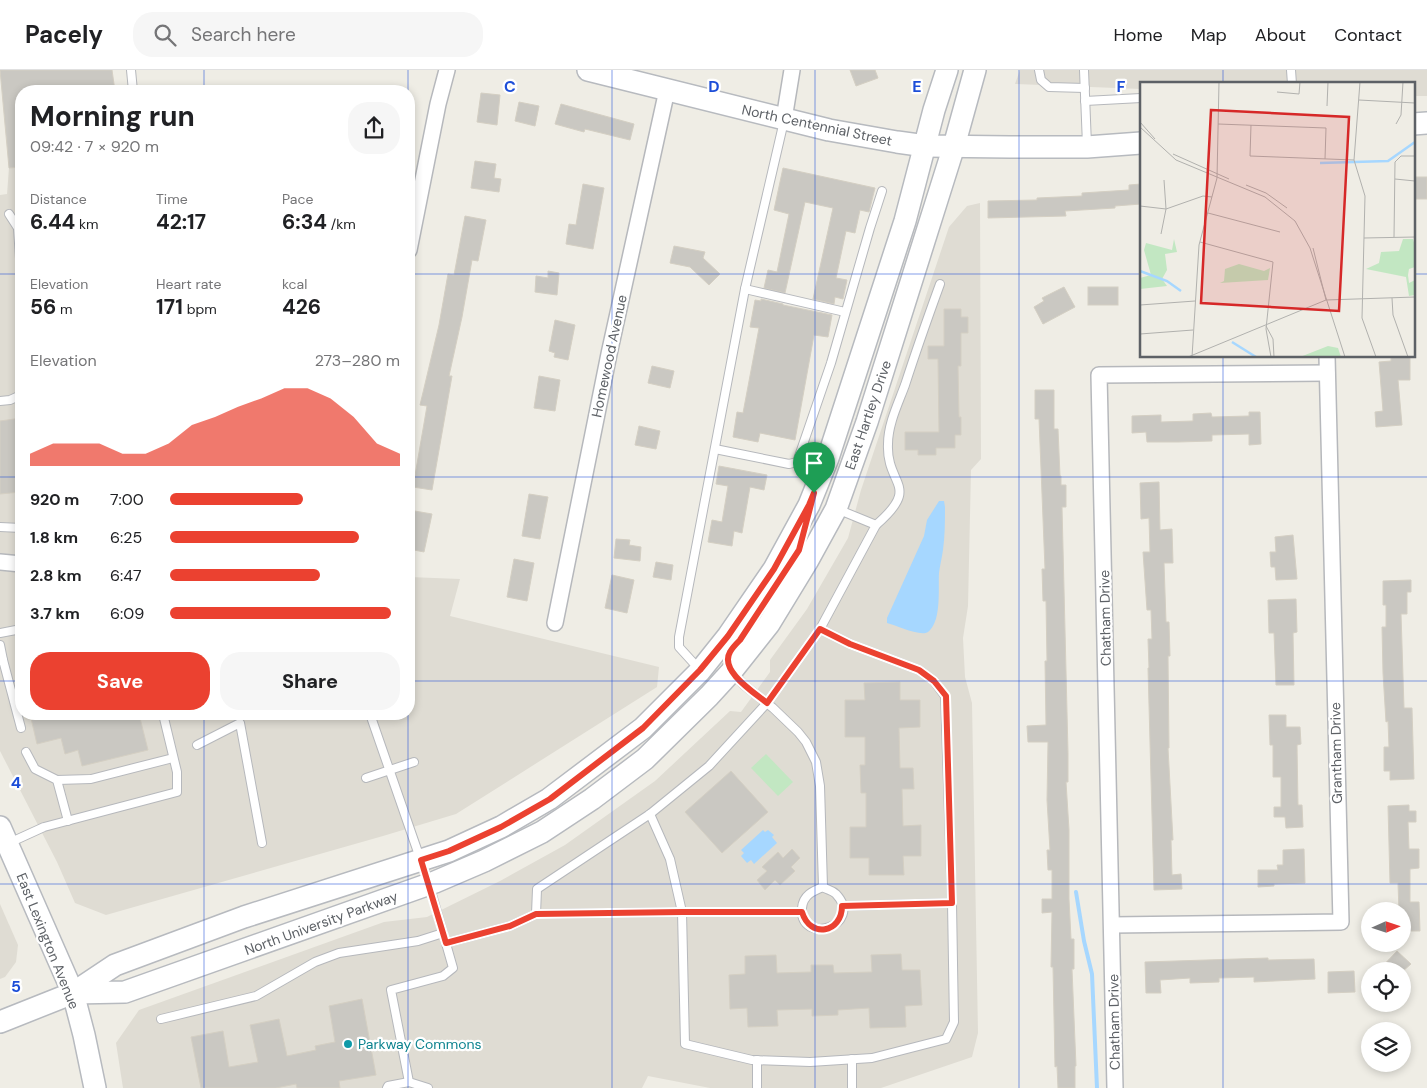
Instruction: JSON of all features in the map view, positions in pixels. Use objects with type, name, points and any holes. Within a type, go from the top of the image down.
[{"type":"main road","name":"North Centennial Street","points":[[588,70],[870,139],[926,146],[1087,147],[1140,143]]},
{"type":"main road","points":[[926,146],[947,70]]},
{"type":"main road","points":[[954,146],[976,70]]},
{"type":"main road","points":[[1414,124],[1427,123]]},
{"type":"main road","name":"East Hartley Drive","points":[[550,799],[643,728],[700,670],[728,636],[774,569],[809,505],[828,458],[905,221],[926,146]]},
{"type":"main road","name":"East Hartley Drive","points":[[559,821],[592,799],[654,750],[709,696],[731,672],[769,624],[808,560],[836,509],[868,422],[954,146]]},
{"type":"main road","points":[[731,672],[728,660],[729,653],[740,640],[799,550],[814,493]]},
{"type":"main road","points":[[654,750],[666,721],[703,684],[704,676],[700,670]]},
{"type":"main road","name":"North University Parkway","points":[[0,1022],[73,993],[115,965],[244,917],[449,851],[501,827],[550,799]]},
{"type":"main road","name":"North University Parkway","points":[[73,993],[125,992],[429,884],[542,832],[559,821]]},
{"type":"main road","name":"East Lexington Avenue","points":[[4,835],[73,993],[95,1088]]},
{"type":"street","points":[[415,220],[438,104],[447,70]]},
{"type":"street","points":[[784,119],[792,70]]},
{"type":"street","name":"Homewood Avenue","points":[[555,623],[609,354],[667,90]]},
{"type":"street","name":"Grantham Drive","points":[[1112,925],[1341,922],[1327,358]]},
{"type":"street","name":"Chatham Drive","points":[[1115,1088],[1099,375],[1327,372]]},
{"type":"street","points":[[0,562],[15,563]]},
{"type":"lane","points":[[131,70],[132,85]]},
{"type":"lane","points":[[1039,70],[1041,80],[1049,87],[1084,88]]},
{"type":"lane","points":[[1084,70],[1087,147]]},
{"type":"lane","points":[[1085,101],[1140,98]]},
{"type":"lane","points":[[700,670],[679,647],[679,637],[745,289],[784,119]]},
{"type":"lane","points":[[715,449],[789,464],[797,462],[831,363],[882,191]]},
{"type":"lane","points":[[9,214],[15,223]]},
{"type":"lane","points":[[536,914],[537,890],[650,814],[709,766],[767,703],[820,629],[876,525],[890,514],[900,495],[899,484],[889,459],[888,444],[893,419],[940,284]]},
{"type":"lane","points":[[745,289],[845,312]]},
{"type":"lane","points":[[0,401],[15,398]]},
{"type":"lane","points":[[836,509],[876,525]]},
{"type":"lane","points":[[0,527],[15,528]]},
{"type":"lane","points":[[650,814],[670,859],[682,912],[685,1044],[757,1060],[810,1062],[872,1058],[946,1039],[954,1022],[946,696],[934,681],[919,670],[850,644],[820,629]]},
{"type":"lane","points":[[0,634],[15,630]]},
{"type":"lane","points":[[0,645],[1,661],[15,708]]},
{"type":"lane","points":[[731,672],[798,732],[806,742],[816,762],[820,786],[823,887]]},
{"type":"lane","points":[[19,720],[21,728]]},
{"type":"lane","points":[[4,835],[44,827],[177,792],[177,772],[164,720]]},
{"type":"lane","points":[[372,720],[429,884],[444,933],[452,968],[443,976],[391,990],[410,1082]]},
{"type":"lane","points":[[197,745],[240,723],[262,842]]},
{"type":"lane","points":[[26,752],[35,769],[57,780],[91,779],[173,758]]},
{"type":"lane","points":[[366,778],[414,762]]},
{"type":"lane","points":[[57,780],[68,821]]},
{"type":"lane","points":[[823,887],[836,893],[842,906],[841,918],[837,924],[825,930],[813,928],[807,923],[802,912],[805,898],[810,893],[823,887]]},
{"type":"lane","points":[[842,906],[952,903]]},
{"type":"lane","points":[[446,943],[510,926],[536,914],[802,912]]},
{"type":"lane","points":[[161,1019],[256,996],[315,962],[339,953],[418,941],[444,933]]},
{"type":"lane","points":[[852,1059],[852,1088]]},
{"type":"lane","points":[[757,1060],[757,1088]]},
{"type":"lane","points":[[387,1088],[388,1086],[410,1082],[424,1087]]},
{"type":"shaded area","points":[[1020,70],[1427,70],[1427,96],[1414,96],[1414,82],[1140,82],[1140,89],[1015,84]]},
{"type":"shaded area","points":[[9,168],[15,168],[15,720],[415,720],[415,577],[460,579],[450,616],[659,667],[657,687],[456,814],[106,915],[75,903],[57,862],[0,751],[0,195],[7,194]]},
{"type":"shaded area","points":[[980,203],[981,459],[971,470],[968,606],[963,638],[965,677],[972,703],[978,1033],[972,1057],[881,1088],[710,1088],[648,1076],[642,1088],[123,1088],[116,1043],[139,1010],[384,922],[427,917],[500,881],[565,845],[655,781],[730,711],[741,712],[770,672],[770,660],[807,609],[848,538],[861,490],[949,227],[967,206]]},
{"type":"shaded area","points":[[0,904],[18,945],[16,962],[5,977],[0,979]]},
{"type":"green space","points":[[766,754],[793,782],[778,796],[751,768]]},
{"type":"water","points":[[939,501],[944,501],[945,523],[944,545],[939,573],[937,613],[935,621],[928,632],[919,633],[887,623],[887,618],[924,536],[927,520]]},
{"type":"water","points":[[763,830],[765,832],[768,830],[774,835],[772,837],[777,843],[754,864],[751,860],[747,863],[741,856],[744,853],[741,850]]},
{"type":"building","points":[[0,70],[112,70],[114,85],[15,85],[15,168],[9,168]]},
{"type":"building","points":[[850,70],[875,70],[878,78],[856,86]]},
{"type":"building","points":[[481,93],[500,95],[497,125],[477,122]]},
{"type":"building","points":[[519,102],[539,106],[535,126],[515,121]]},
{"type":"building","points":[[561,104],[634,124],[630,140],[585,129],[584,132],[555,124]]},
{"type":"building","points":[[475,161],[496,164],[494,178],[501,179],[499,192],[471,188]]},
{"type":"building","points":[[783,168],[875,188],[869,212],[860,210],[855,233],[846,231],[836,278],[847,280],[843,299],[835,297],[834,304],[813,299],[833,208],[805,202],[785,293],[764,288],[768,270],[777,272],[789,214],[774,210]]},
{"type":"building","points":[[1414,177],[1427,177],[1427,199],[1414,199]]},
{"type":"building","points":[[583,184],[604,188],[593,249],[566,244],[569,224],[576,225]]},
{"type":"building","points":[[1140,184],[1140,204],[1115,206],[1115,208],[1065,211],[1066,216],[988,218],[988,201],[1037,200],[1037,198],[1082,196],[1082,193],[1129,190],[1129,185]]},
{"type":"building","points":[[465,216],[486,220],[478,261],[472,260],[449,376],[452,376],[432,490],[415,487],[415,475],[427,406],[420,405],[439,325],[448,274],[454,275]]},
{"type":"building","points":[[674,246],[705,252],[703,258],[720,274],[709,285],[690,267],[670,263]]},
{"type":"building","points":[[548,271],[559,273],[557,295],[535,292],[536,276],[548,278]]},
{"type":"building","points":[[1064,287],[1075,307],[1043,324],[1034,307],[1044,301],[1042,298]]},
{"type":"building","points":[[1088,287],[1118,287],[1118,305],[1088,305]]},
{"type":"building","points":[[761,299],[832,315],[828,337],[814,335],[795,440],[760,433],[758,442],[733,437],[737,412],[743,413],[759,328],[750,327],[755,300],[761,301]]},
{"type":"building","points":[[944,309],[961,309],[961,317],[968,317],[968,333],[961,333],[961,366],[958,366],[961,435],[955,435],[955,448],[936,448],[936,455],[918,455],[918,450],[905,450],[905,432],[939,432],[938,359],[928,359],[928,346],[944,346]]},
{"type":"building","points":[[555,320],[575,325],[568,360],[554,357],[555,353],[549,351]]},
{"type":"building","points":[[1391,358],[1410,358],[1410,380],[1398,380],[1402,425],[1376,427],[1375,412],[1383,411],[1379,362],[1391,361]]},
{"type":"building","points":[[652,366],[674,371],[670,388],[648,383]]},
{"type":"building","points":[[539,376],[560,380],[555,411],[534,408]]},
{"type":"building","points":[[1035,390],[1054,390],[1054,429],[1058,429],[1061,485],[1066,485],[1066,507],[1062,507],[1068,753],[1068,782],[1066,782],[1071,939],[1074,939],[1074,969],[1072,969],[1076,1066],[1075,1088],[1058,1088],[1057,1066],[1055,1067],[1053,967],[1051,967],[1052,912],[1042,913],[1042,899],[1052,899],[1052,870],[1048,870],[1047,850],[1050,850],[1047,800],[1048,742],[1028,742],[1027,726],[1046,725],[1046,601],[1043,601],[1042,569],[1045,569],[1039,419],[1035,419]]},
{"type":"building","points":[[1249,412],[1260,412],[1261,444],[1249,445],[1249,434],[1212,435],[1212,441],[1147,442],[1146,432],[1132,433],[1132,416],[1161,415],[1161,422],[1193,421],[1193,414],[1211,413],[1212,417],[1249,416]]},
{"type":"building","points":[[15,419],[15,493],[0,494],[0,421]]},
{"type":"building","points":[[639,426],[660,431],[656,449],[635,445]]},
{"type":"building","points":[[719,466],[767,475],[764,490],[750,487],[742,533],[734,531],[732,546],[708,542],[712,520],[722,522],[728,486],[716,484]]},
{"type":"building","points":[[1159,482],[1160,530],[1172,529],[1173,563],[1164,563],[1166,622],[1169,622],[1170,656],[1168,656],[1168,748],[1173,840],[1171,840],[1172,875],[1181,874],[1182,889],[1154,890],[1148,668],[1148,639],[1152,639],[1151,610],[1147,610],[1143,552],[1150,552],[1149,518],[1141,519],[1140,483]]},
{"type":"building","points":[[529,494],[548,497],[540,539],[522,536]]},
{"type":"building","points":[[415,511],[432,514],[424,552],[415,550]]},
{"type":"building","points":[[1293,535],[1297,579],[1276,580],[1275,567],[1271,567],[1270,552],[1276,552],[1275,537]]},
{"type":"building","points":[[616,539],[630,540],[629,545],[641,547],[640,561],[614,558]]},
{"type":"building","points":[[514,559],[534,563],[527,601],[507,597]]},
{"type":"building","points":[[656,562],[673,565],[671,580],[653,577]]},
{"type":"building","points":[[612,575],[634,580],[627,613],[605,608]]},
{"type":"building","points":[[1411,580],[1411,592],[1407,592],[1407,614],[1401,614],[1404,708],[1412,708],[1414,779],[1390,780],[1390,771],[1384,771],[1384,747],[1389,747],[1383,673],[1382,627],[1386,627],[1386,605],[1383,605],[1383,581]]},
{"type":"building","points":[[1296,599],[1297,632],[1293,633],[1294,685],[1276,685],[1274,633],[1269,633],[1268,600]]},
{"type":"building","points":[[900,682],[900,700],[920,700],[920,727],[899,728],[900,768],[913,768],[914,789],[902,789],[903,826],[921,825],[921,856],[903,856],[904,875],[869,875],[869,858],[850,858],[850,827],[866,827],[866,793],[861,793],[860,765],[865,765],[865,737],[845,737],[845,700],[865,700],[864,683]]},
{"type":"building","points":[[1269,715],[1286,715],[1286,727],[1300,727],[1301,744],[1297,745],[1298,805],[1302,805],[1303,827],[1286,828],[1285,817],[1274,817],[1274,807],[1281,807],[1281,777],[1273,777],[1273,745],[1270,745]]},
{"type":"building","points":[[31,720],[140,720],[148,750],[82,766],[78,750],[65,754],[61,738],[37,744]]},
{"type":"building","points":[[731,771],[768,812],[722,853],[685,812]]},
{"type":"building","points":[[1409,805],[1409,811],[1416,811],[1416,822],[1408,822],[1409,849],[1419,849],[1419,868],[1410,869],[1410,902],[1399,902],[1398,883],[1390,883],[1388,806]]},
{"type":"building","points":[[792,849],[800,858],[791,867],[795,871],[780,885],[775,880],[765,890],[757,880],[767,871],[762,867],[778,852],[783,858]]},
{"type":"building","points":[[1304,849],[1305,883],[1274,884],[1274,886],[1258,887],[1258,870],[1278,870],[1277,865],[1283,865],[1283,850]]},
{"type":"building","points":[[1411,902],[1419,902],[1420,931],[1411,931]]},
{"type":"building","points":[[1398,952],[1409,962],[1387,962]]},
{"type":"building","points":[[901,954],[902,970],[920,970],[922,1005],[905,1006],[906,1027],[870,1028],[869,1008],[838,1010],[838,1015],[812,1016],[812,1009],[777,1010],[778,1026],[748,1027],[747,1008],[730,1009],[729,975],[745,974],[745,956],[776,955],[777,973],[811,972],[811,965],[833,965],[834,973],[872,972],[871,955]]},
{"type":"building","points":[[1268,958],[1268,960],[1314,959],[1315,979],[1254,982],[1254,977],[1219,978],[1219,982],[1190,983],[1190,978],[1160,980],[1161,993],[1146,993],[1145,962]]},
{"type":"building","points":[[1354,971],[1355,992],[1328,993],[1328,972]]},
{"type":"building","name":"Parkway Commons","points":[[362,999],[376,1075],[339,1081],[340,1088],[297,1088],[296,1084],[276,1088],[201,1088],[191,1037],[223,1031],[229,1067],[258,1062],[250,1025],[279,1019],[287,1056],[316,1050],[315,1046],[335,1042],[329,1006]]},
{"type":"waterway","points":[[1076,892],[1084,941],[1092,974],[1097,1088]]},
{"type":"place","name":"Parkway Commons","points":[[348,1044]]},
{"type":"route","points":[[814,493],[799,550],[740,640],[729,653],[728,660],[731,672],[767,703],[820,629],[850,644],[919,670],[934,681],[946,696],[952,903],[842,906],[841,918],[837,924],[825,930],[813,928],[807,923],[802,912],[536,914],[510,926],[446,943],[421,860],[449,851],[501,827],[550,799],[643,728],[700,670],[728,636],[774,569],[814,493]]}]
